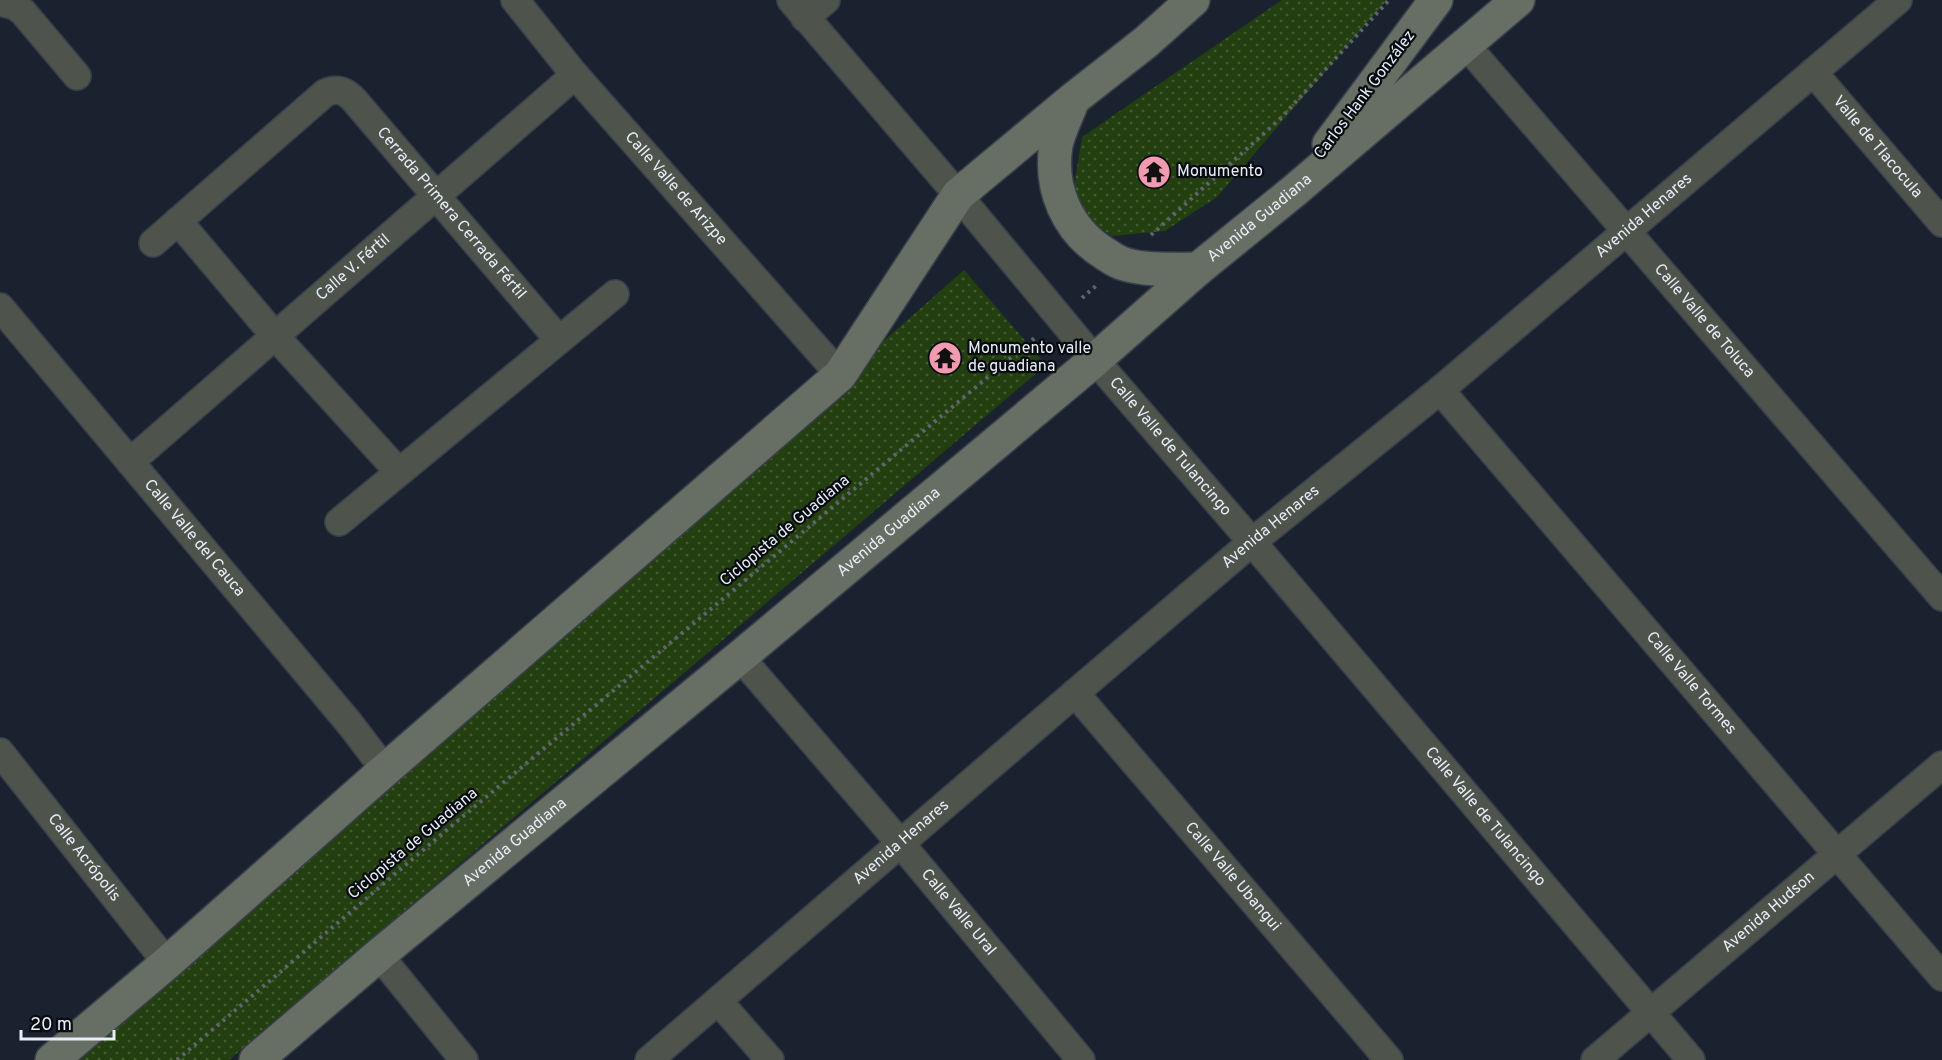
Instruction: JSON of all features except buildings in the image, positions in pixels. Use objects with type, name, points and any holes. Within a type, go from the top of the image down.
[{"type":"street","name":"Calle Valle de Arizpe","points":[[515,0],[575,75],[840,375]]},
{"type":"street","points":[[798,9],[826,0]]},
{"type":"street","points":[[52,1060],[167,963],[385,770],[840,375],[958,195],[1146,42],[1193,0]]},
{"type":"street","points":[[1146,42],[1211,0]]},
{"type":"street","name":"Carlos Hank González","points":[[1294,191],[1436,0]]},
{"type":"street","name":"Avenida Guadiana","points":[[256,1060],[1095,360],[1198,269],[1294,191],[1518,0]]},
{"type":"street","name":"Avenida Henares","points":[[649,1060],[1252,542],[1440,390],[1898,0]]},
{"type":"street","points":[[0,2],[15,6],[23,12],[77,76]]},
{"type":"street","name":"Calle Valle de Tulancingo","points":[[798,9],[1691,1060]]},
{"type":"street","name":"Calle Valle de Toluca","points":[[1465,44],[1942,597]]},
{"type":"street","name":"Valle de Tlacocula","points":[[1813,72],[1942,223]]},
{"type":"street","name":"Calle V. Fértil","points":[[130,462],[575,75]]},
{"type":"street","name":"Cerrada Primera Cerrada Fértil","points":[[178,221],[325,93],[340,90],[355,101],[559,340]]},
{"type":"street","points":[[1072,100],[1056,144],[1054,171],[1059,198],[1072,223],[1090,244],[1121,264],[1139,267],[1198,269]]},
{"type":"street","points":[[153,243],[178,221],[275,336],[398,471]]},
{"type":"street","points":[[339,522],[615,294]]},
{"type":"street","name":"Calle Valle del Cauca","points":[[0,307],[350,724],[385,770]]},
{"type":"street","name":"Calle Valle Tormes","points":[[1440,390],[1942,977]]},
{"type":"street","name":"Calle Valle Ural","points":[[740,657],[901,844],[1081,1060]]},
{"type":"street","name":"Calle Valle Ubangui","points":[[1075,693],[1389,1060]]},
{"type":"street","name":"Calle Acrópolis","points":[[0,752],[167,963]]},
{"type":"street","name":"Avenida Hudson","points":[[1595,1060],[1942,765]]},
{"type":"street","points":[[379,956],[464,1060]]},
{"type":"street","points":[[718,1002],[770,1060]]},
{"type":"path","name":"Ciclopista de Guadiana","points":[[177,1060],[572,724],[1060,318],[1281,118],[1389,0]]},
{"type":"green space","points":[[1282,0],[1387,0],[1217,197],[1165,231],[1112,236],[1090,222],[1074,206],[1074,186],[1082,137]]},
{"type":"green space","points":[[964,270],[1046,365],[229,1060],[70,1060]]},
{"type":"place","name":"Monumento","points":[[1154,172]]},
{"type":"place","name":"Monumento valle de guadiana","points":[[945,358]]}]
